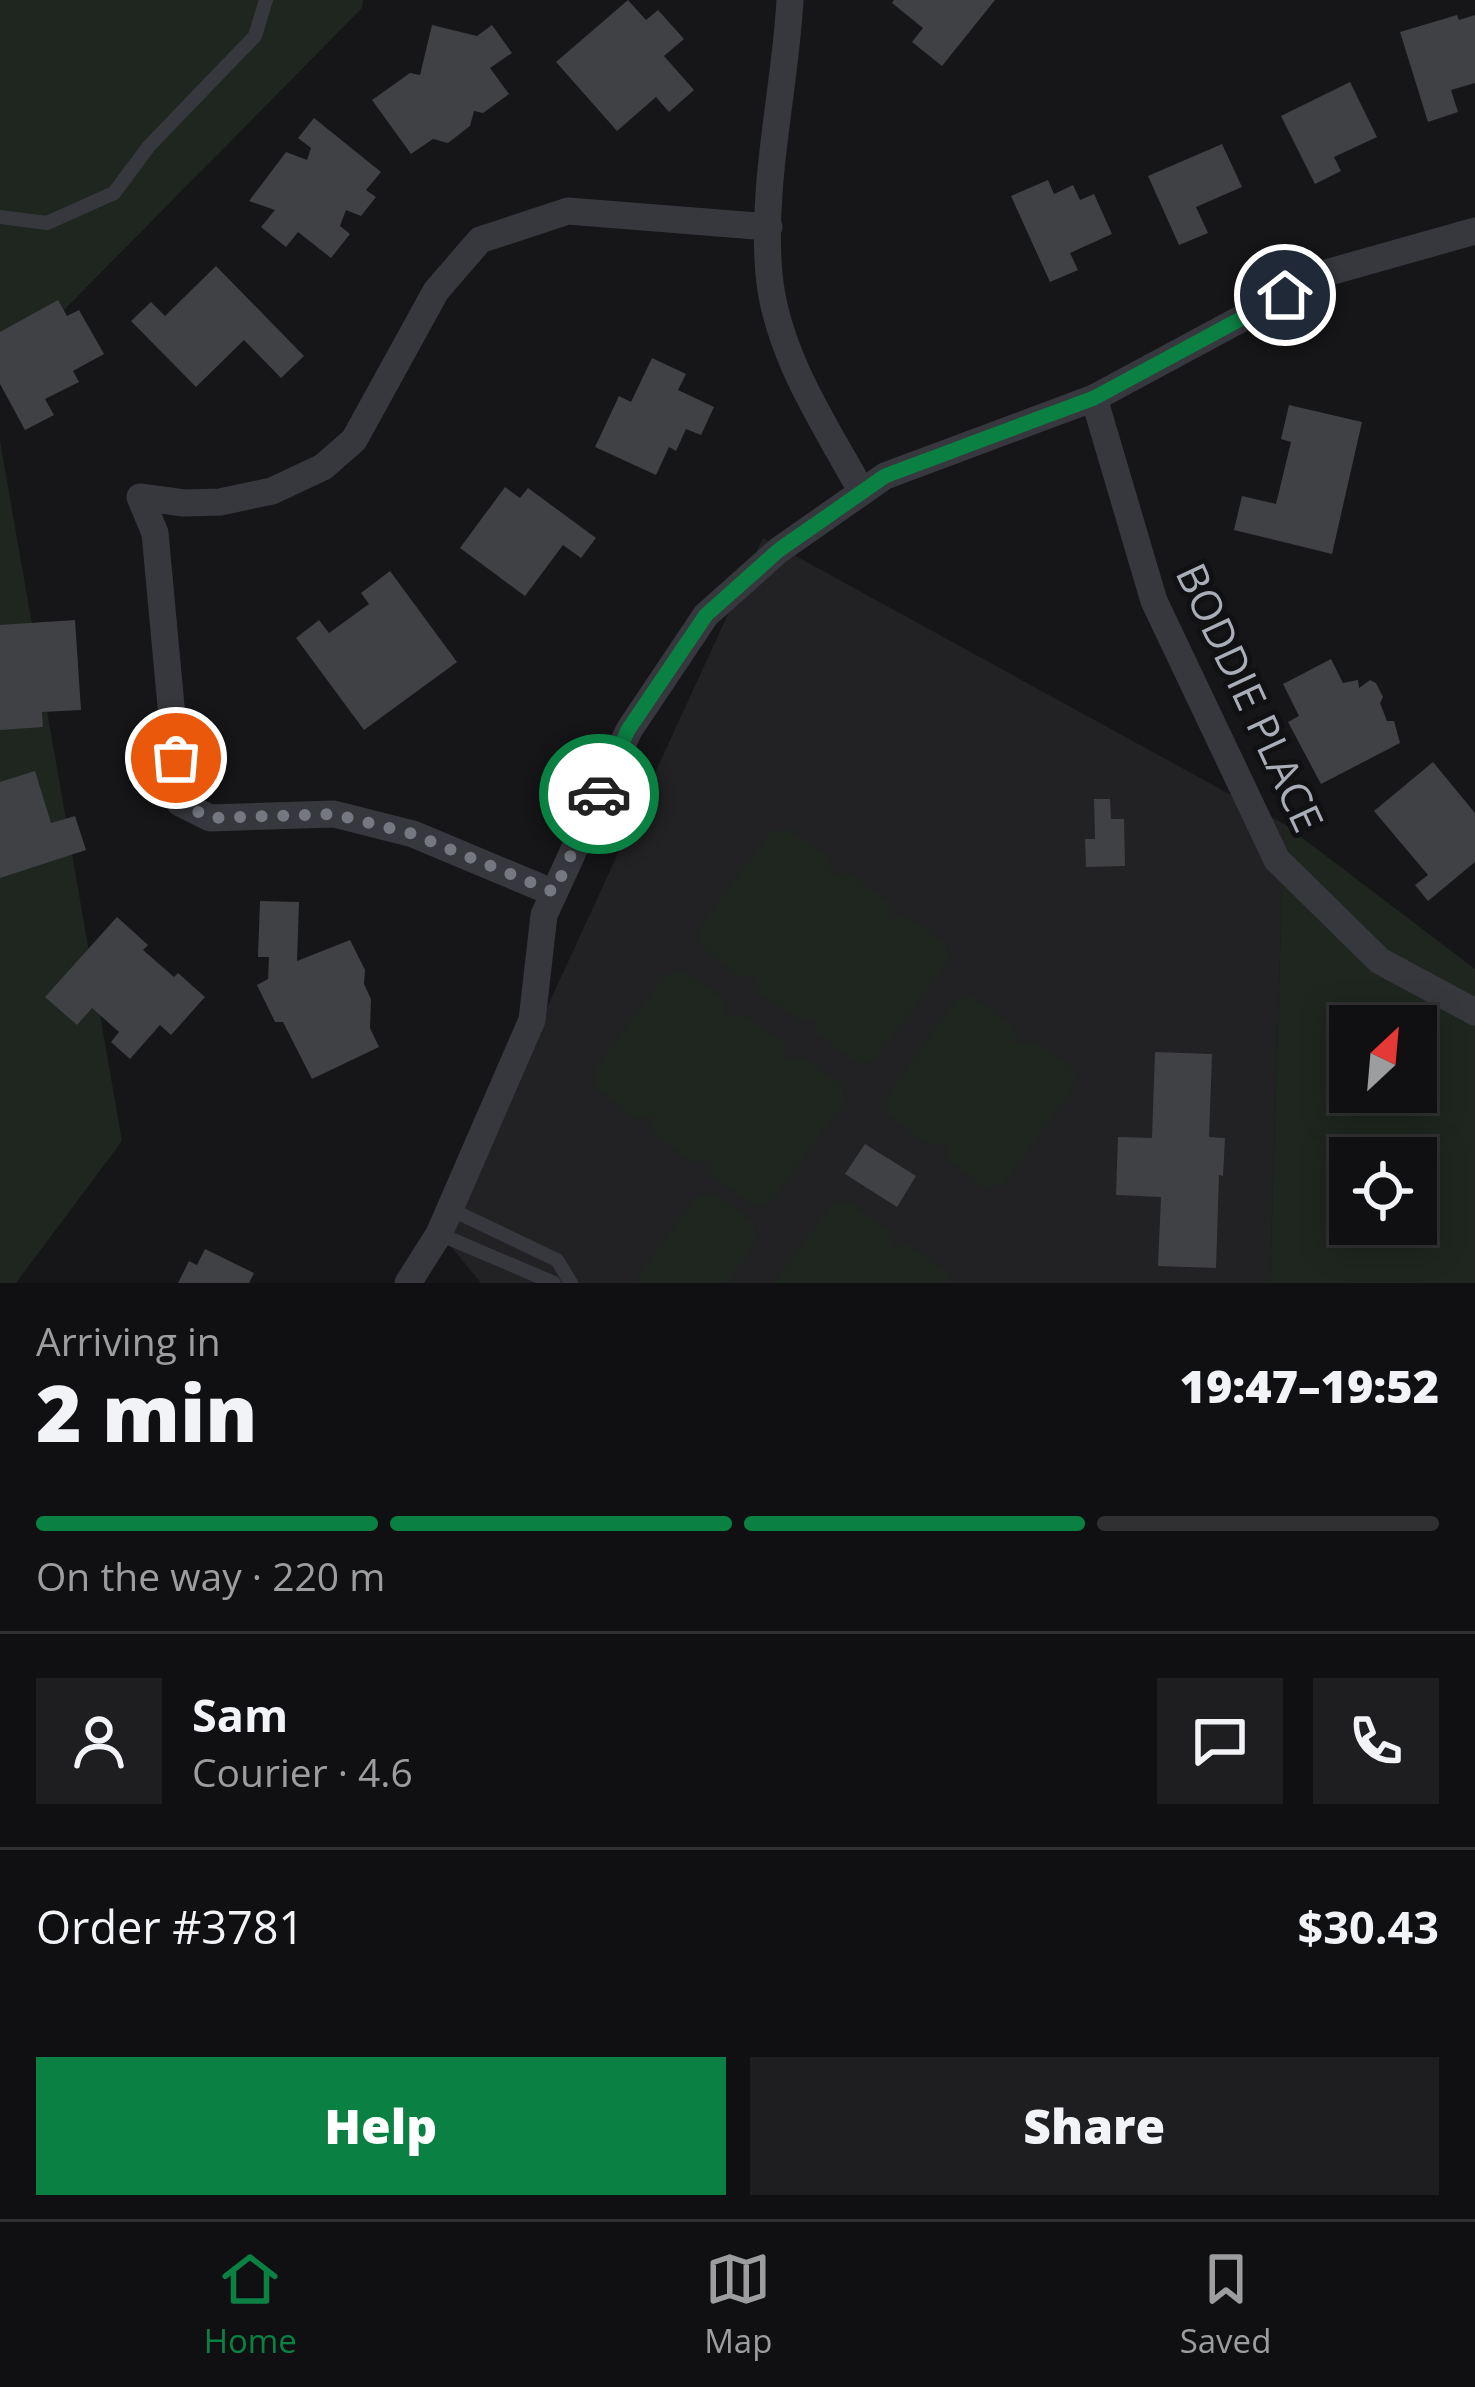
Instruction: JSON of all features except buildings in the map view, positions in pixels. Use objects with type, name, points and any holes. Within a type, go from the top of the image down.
[{"type":"street","points":[[790,0],[769,227],[769,277],[786,340],[808,395],[862,492]]},
{"type":"street","points":[[554,892],[413,834],[334,814],[210,818],[181,803],[155,532],[140,497],[220,502],[272,491],[323,467],[353,440],[436,291],[480,240],[568,211],[769,227]]},
{"type":"street","points":[[408,1283],[444,1222],[532,1021],[544,915],[554,892],[628,730],[706,615],[779,550],[885,476],[1094,398],[1326,273],[1475,231]]},
{"type":"street","name":"BODDIE PLACE","points":[[1094,398],[1154,601],[1277,860],[1380,961],[1475,1012]]},
{"type":"lane","points":[[0,218],[47,223],[114,193],[149,146],[255,36],[266,0]]},
{"type":"lane","points":[[444,1222],[554,1283]]},
{"type":"lane","points":[[444,1222],[557,1260],[571,1283]]},
{"type":"shaded area","points":[[0,0],[363,0],[362,8],[0,375]]},
{"type":"shaded area","points":[[0,441],[122,1141],[16,1283],[0,1283]]},
{"type":"shaded area","points":[[763,538],[1284,824],[1270,1283],[481,1283],[442,1236]]},
{"type":"shaded area","points":[[1284,824],[1475,969],[1475,1283],[1270,1283]]},
{"type":"shaded area","points":[[788,829],[830,858],[831,875],[847,872],[888,901],[889,918],[907,916],[946,943],[949,961],[874,1061],[858,1064],[817,1034],[815,1018],[798,1020],[759,992],[755,975],[740,978],[701,946],[698,929],[771,832]]},
{"type":"shaded area","points":[[683,971],[725,1000],[726,1017],[742,1014],[784,1043],[785,1060],[803,1058],[842,1085],[844,1103],[770,1203],[753,1206],[712,1176],[711,1160],[693,1162],[654,1134],[651,1117],[635,1119],[596,1088],[594,1071],[666,974]]},
{"type":"shaded area","points":[[972,996],[1014,1026],[1017,1044],[1033,1040],[1075,1070],[1074,1087],[1004,1184],[985,1188],[947,1160],[946,1142],[929,1146],[888,1115],[887,1096],[956,1000]]},
{"type":"shaded area","points":[[714,1194],[754,1223],[755,1244],[727,1283],[633,1283],[696,1198]]},
{"type":"shaded area","points":[[847,1201],[889,1231],[892,1248],[908,1244],[950,1274],[950,1283],[774,1283],[831,1205]]},
{"type":"way so far","points":[[176,758],[181,803],[210,818],[334,814],[413,834],[554,892],[599,794]]},
{"type":"route","points":[[599,794],[628,730],[706,615],[779,550],[885,476],[1094,398],[1285,295]]}]
